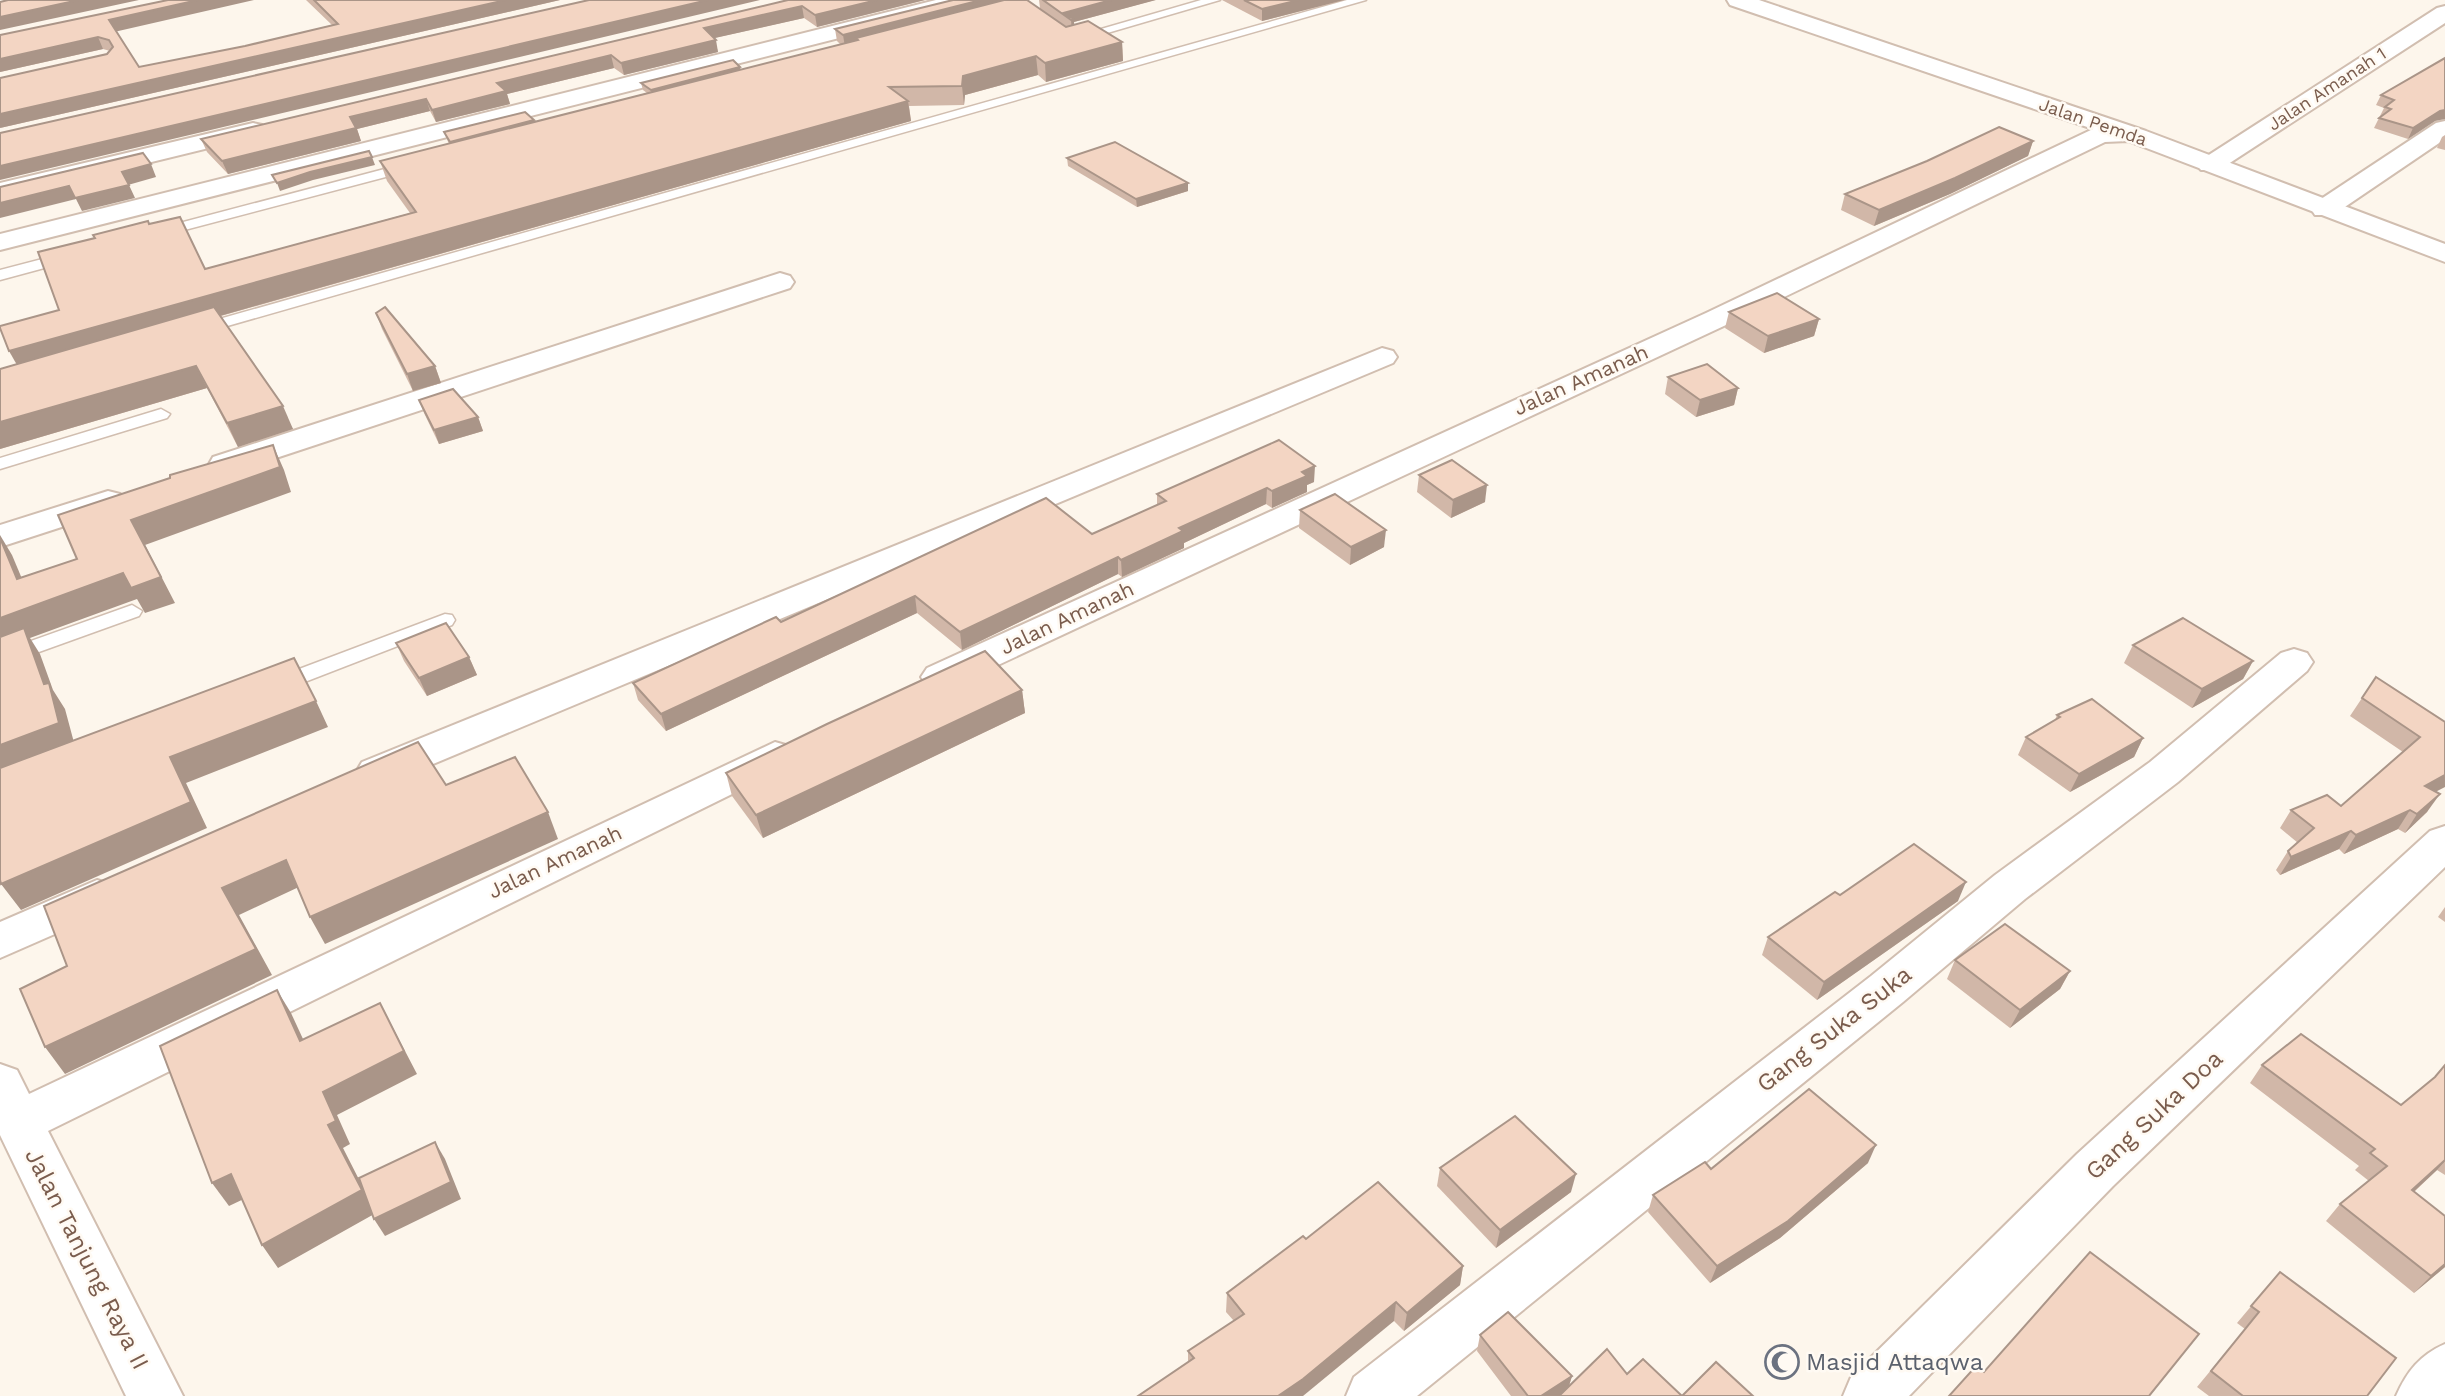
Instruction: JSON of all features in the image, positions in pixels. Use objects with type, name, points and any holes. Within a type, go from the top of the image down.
[{"type":"street","points":[[0,242],[962,0]]},
{"type":"street","name":"Jalan Pemda","points":[[1738,0],[2124,132],[2445,254]]},
{"type":"street","name":"Jalan Amanah 1","points":[[2210,165],[2445,13]]},
{"type":"street","points":[[187,120],[200,143]]},
{"type":"street","points":[[0,191],[275,125]]},
{"type":"street","points":[[2324,209],[2445,128]]},
{"type":"street","name":"Jalan Amanah","points":[[914,690],[1716,319],[2100,135],[2124,132]]},
{"type":"street","points":[[196,473],[780,282]]},
{"type":"street","points":[[350,783],[1382,357]]},
{"type":"street","points":[[0,536],[131,494]]},
{"type":"street","name":"Gang Suka Suka","points":[[1374,1396],[1887,989],[2010,887],[2164,772],[2294,662]]},
{"type":"street","name":"Jalan Amanah","points":[[6,1112],[804,742]]},
{"type":"street","name":"Gang Suka Doa","points":[[1871,1396],[2095,1170],[2445,842]]},
{"type":"street","points":[[0,940],[126,883]]},
{"type":"street","name":"Jalan Tanjung Raya II","points":[[6,1112],[155,1396]]},
{"type":"street","points":[[2424,1396],[2445,1371]]},
{"type":"lane","points":[[1058,31],[1069,39],[1214,0]]},
{"type":"lane","points":[[187,333],[1360,0]]},
{"type":"lane","points":[[145,237],[422,163]]},
{"type":"lane","points":[[0,275],[79,254]]},
{"type":"lane","points":[[0,464],[161,414]]},
{"type":"lane","points":[[0,659],[132,611]]},
{"type":"lane","points":[[254,693],[445,620]]},
{"type":"building","points":[[79,0],[0,17],[0,2]]},
{"type":"building","points":[[168,0],[198,0],[109,20],[139,67],[338,24],[314,0],[506,0],[0,114],[0,78],[107,54],[113,47],[109,40],[98,37],[0,59],[0,35]]},
{"type":"building","points":[[589,0],[708,0],[0,166],[0,133]]},
{"type":"building","points":[[788,0],[877,0],[815,15],[802,6],[704,28],[716,40],[621,63],[611,55],[497,83],[506,91],[432,110],[426,99],[350,117],[356,128],[222,161],[201,139]]},
{"type":"building","points":[[953,0],[981,0],[843,35],[835,29]]},
{"type":"building","points":[[1004,0],[1027,0],[1066,27],[1088,21],[1122,42],[1045,63],[1036,56],[963,76],[962,86],[889,87],[908,101],[9,351],[0,328],[59,310],[38,252],[148,221],[149,224],[180,217],[205,269],[416,212],[380,161],[858,40],[856,38]]},
{"type":"building","points":[[1043,0],[1111,0],[1063,13],[1074,19],[1071,20]]},
{"type":"building","points":[[1244,0],[1299,0],[1262,9]]},
{"type":"building","points":[[2445,58],[2445,110],[2413,128],[2379,118],[2391,109],[2385,107],[2394,100],[2381,95]]},
{"type":"building","points":[[733,60],[740,67],[651,90],[641,83]]},
{"type":"building","points":[[525,112],[534,120],[450,142],[444,132]]},
{"type":"building","points":[[1999,127],[2033,141],[1879,210],[1845,194],[1927,161]]},
{"type":"building","points":[[1115,142],[1188,183],[1136,199],[1067,158]]},
{"type":"building","points":[[369,151],[372,157],[277,183],[272,175]]},
{"type":"building","points":[[143,153],[151,164],[122,172],[129,185],[75,198],[69,186],[0,203],[0,187]]},
{"type":"building","points":[[1777,293],[1819,319],[1768,336],[1729,312]]},
{"type":"building","points":[[214,307],[283,406],[227,423],[196,366],[0,422],[0,369]]},
{"type":"building","points":[[385,307],[435,366],[407,374],[376,313]]},
{"type":"building","points":[[1707,364],[1738,388],[1700,400],[1668,377]]},
{"type":"building","points":[[453,389],[478,417],[434,430],[419,400]]},
{"type":"building","points":[[1279,440],[1315,466],[1302,472],[1307,476],[1272,491],[1267,488],[1179,528],[1183,531],[1121,560],[1118,557],[960,632],[915,596],[661,714],[633,683],[776,617],[781,622],[1046,498],[1092,534],[1166,501],[1157,494]]},
{"type":"building","points":[[273,445],[280,467],[131,520],[161,577],[131,588],[123,573],[0,618],[0,538],[17,579],[77,559],[58,515],[170,478],[170,475]]},
{"type":"building","points":[[1452,460],[1487,485],[1453,500],[1419,475]]},
{"type":"building","points":[[1335,494],[1386,530],[1351,547],[1300,510]]},
{"type":"building","points":[[2183,618],[2253,661],[2202,689],[2133,645]]},
{"type":"building","points":[[446,623],[469,657],[419,678],[396,643]]},
{"type":"building","points":[[24,628],[44,684],[49,683],[59,723],[0,745],[0,637]]},
{"type":"building","points":[[985,651],[1022,690],[756,815],[726,773],[827,724]]},
{"type":"building","points":[[294,658],[316,701],[170,757],[191,802],[1,884],[0,768]]},
{"type":"building","points":[[2376,677],[2445,722],[2445,775],[2425,786],[2440,794],[2417,814],[2410,810],[2356,835],[2351,831],[2291,857],[2288,851],[2314,828],[2291,810],[2327,795],[2341,806],[2420,737],[2362,698]]},
{"type":"building","points":[[2092,699],[2143,738],[2079,774],[2026,737],[2060,717],[2057,715]]},
{"type":"building","points":[[418,742],[446,785],[515,757],[548,812],[310,917],[286,860],[222,888],[256,949],[45,1047],[20,989],[67,966],[44,906]]},
{"type":"building","points":[[1914,844],[1966,882],[1824,982],[1768,937],[1835,892],[1840,895]]},
{"type":"building","points":[[2005,924],[2070,971],[2020,1010],[1955,960]]},
{"type":"building","points":[[277,990],[300,1041],[380,1003],[404,1051],[323,1092],[336,1121],[328,1125],[362,1190],[262,1245],[231,1174],[212,1183],[160,1046]]},
{"type":"building","points":[[2301,1034],[2401,1105],[2435,1077],[2445,1065],[2445,1160],[2412,1190],[2445,1216],[2445,1264],[2431,1276],[2340,1204],[2387,1166],[2370,1153],[2375,1149],[2262,1065]]},
{"type":"building","points":[[1809,1089],[1876,1145],[1788,1221],[1717,1266],[1653,1195],[1705,1162],[1711,1169]]},
{"type":"building","points":[[1515,1116],[1576,1174],[1500,1230],[1440,1168]]},
{"type":"building","points":[[435,1142],[451,1182],[374,1219],[359,1178]]},
{"type":"building","points":[[1378,1182],[1463,1266],[1407,1313],[1396,1302],[1303,1379],[1278,1396],[1138,1396],[1194,1358],[1188,1351],[1244,1314],[1227,1293],[1303,1236],[1306,1239]]},
{"type":"building","points":[[2090,1252],[2199,1334],[2149,1396],[1949,1396],[1976,1366],[1984,1372]]},
{"type":"building","points":[[2280,1272],[2396,1358],[2367,1396],[2243,1396],[2211,1371],[2259,1312],[2251,1306]]},
{"type":"building","points":[[1508,1312],[1572,1376],[1541,1396],[1528,1396],[1480,1335]]},
{"type":"building","points":[[1607,1349],[1627,1374],[1643,1359],[1682,1396],[1560,1396]]},
{"type":"building","points":[[1716,1362],[1753,1396],[1682,1396]]},
{"type":"place","name":"Masjid Attaqwa","points":[[1782,1362]]}]
